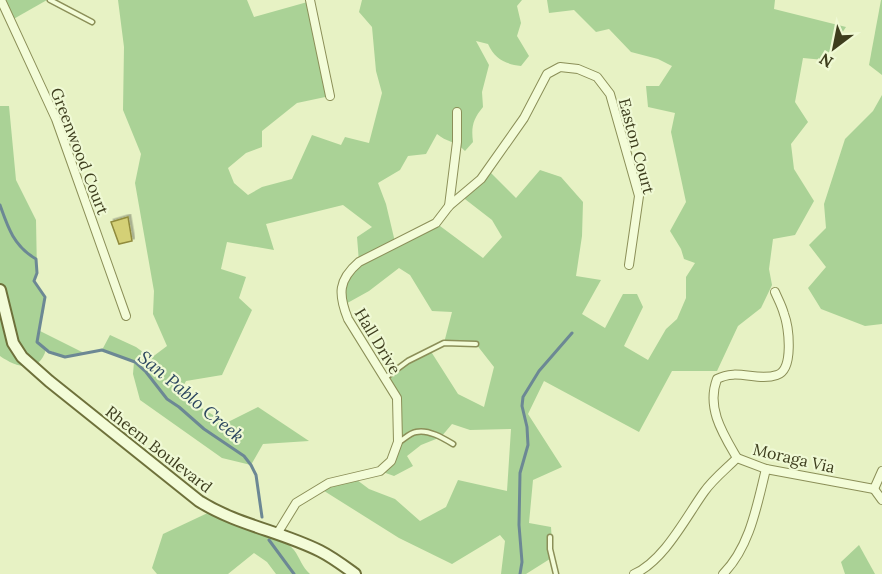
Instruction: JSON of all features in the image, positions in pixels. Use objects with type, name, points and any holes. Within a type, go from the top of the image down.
[{"type":"street","name":"Greenwood Court","points":[[1,0],[56,119],[126,316]]},
{"type":"street","points":[[310,0],[330,96]]},
{"type":"street","name":"Easton Court","points":[[449,206],[481,179],[504,149],[524,118],[547,74],[560,67],[578,69],[597,77],[610,94],[639,196],[629,265]]},
{"type":"street","points":[[449,206],[457,142],[457,112]]},
{"type":"street","name":"Hall Drive","points":[[398,442],[397,398],[348,319],[340,294],[342,282],[348,271],[358,262],[436,223],[449,206]]},
{"type":"street","name":"Rheem Boulevard","points":[[0,290],[13,343],[22,357],[44,378],[199,501],[235,520],[320,551],[352,573]]},
{"type":"street","points":[[737,458],[721,429],[713,404],[713,389],[717,379],[727,373],[766,376],[778,375],[784,371],[789,358],[785,316],[775,292]]},
{"type":"street","points":[[277,534],[296,503],[330,483],[380,471],[391,461],[398,442]]},
{"type":"street","name":"Moraga Via","points":[[634,574],[641,571],[671,542],[706,489],[737,458],[766,469],[874,489]]},
{"type":"street","points":[[723,574],[749,531],[766,469]]},
{"type":"street","points":[[882,471],[874,489],[882,500]]},
{"type":"lane","points":[[50,0],[92,22]]},
{"type":"lane","points":[[385,378],[408,361],[444,343],[476,344]]},
{"type":"lane","points":[[398,442],[414,432],[423,432],[441,437],[453,444]]},
{"type":"lane","points":[[550,537],[550,549],[556,574]]},
{"type":"green space","points":[[1,0],[47,0],[10,21]]},
{"type":"green space","points":[[118,0],[247,0],[254,17],[311,1],[330,96],[297,103],[262,131],[262,147],[246,153],[228,168],[234,183],[248,195],[262,187],[292,179],[312,135],[341,145],[345,137],[369,143],[382,93],[376,71],[372,27],[359,12],[362,0],[522,0],[517,6],[521,23],[517,36],[529,56],[521,66],[501,60],[488,44],[476,41],[489,65],[482,92],[483,107],[477,115],[472,132],[473,142],[465,151],[437,134],[426,154],[408,156],[400,170],[378,183],[386,204],[395,242],[436,223],[483,258],[502,237],[492,220],[461,196],[488,170],[516,198],[540,170],[561,177],[583,202],[582,236],[576,276],[601,280],[582,314],[605,328],[623,294],[637,294],[643,307],[624,346],[648,360],[666,329],[677,319],[686,298],[686,277],[695,263],[684,259],[670,231],[686,202],[671,132],[675,113],[648,107],[646,86],[659,86],[672,66],[658,59],[631,52],[609,29],[596,32],[574,10],[549,13],[547,0],[775,0],[774,9],[846,27],[824,60],[803,58],[795,102],[808,122],[791,144],[794,169],[814,201],[795,235],[773,239],[769,269],[772,285],[761,308],[738,326],[717,371],[672,371],[639,432],[544,381],[528,414],[562,467],[533,480],[529,523],[551,527],[553,557],[526,574],[501,574],[505,541],[500,535],[452,564],[399,538],[321,489],[353,477],[369,489],[395,499],[420,521],[446,507],[458,480],[507,491],[511,429],[470,430],[452,424],[441,437],[421,445],[407,456],[413,466],[394,476],[380,471],[391,461],[398,442],[397,398],[385,378],[408,361],[430,350],[458,394],[484,407],[494,367],[476,344],[444,343],[452,312],[432,311],[410,275],[399,268],[369,291],[342,306],[340,294],[359,262],[357,237],[372,227],[343,205],[266,224],[274,250],[227,242],[221,269],[246,277],[239,298],[252,310],[222,375],[186,381],[179,394],[226,423],[258,407],[309,441],[263,444],[251,465],[222,458],[140,400],[133,374],[134,362],[102,350],[110,335],[136,347],[151,358],[167,346],[153,314],[154,291],[135,183],[141,154],[123,110],[124,47]]},
{"type":"green space","points":[[882,0],[882,75],[869,65]]},
{"type":"green space","points":[[882,95],[882,324],[865,326],[821,309],[808,288],[826,267],[809,245],[826,228],[824,204],[845,139],[873,111]]},
{"type":"green space","points":[[0,106],[9,106],[16,180],[36,220],[37,273],[34,281],[45,297],[44,311],[38,330],[84,353],[65,357],[46,349],[39,362],[27,366],[20,366],[0,356]]},
{"type":"green space","points":[[214,510],[257,525],[277,535],[294,550],[310,574],[276,574],[267,562],[254,553],[228,574],[157,574],[152,568],[163,534]]},
{"type":"green space","points":[[859,545],[875,574],[845,574],[841,562]]},
{"type":"building","points":[[128,217],[132,241],[119,244],[111,222]]},
{"type":"waterway","name":"San Pablo Creek","points":[[0,205],[9,229],[17,242],[36,259],[37,273],[34,281],[45,297],[37,342],[49,352],[65,357],[102,350],[135,362],[167,399],[204,429],[244,456],[256,475],[262,517]]},
{"type":"waterway","points":[[520,574],[522,562],[519,525],[520,473],[528,445],[522,406],[523,397],[539,371],[572,333]]},
{"type":"waterway","name":"San Pablo Creek","points":[[269,540],[294,574]]}]
